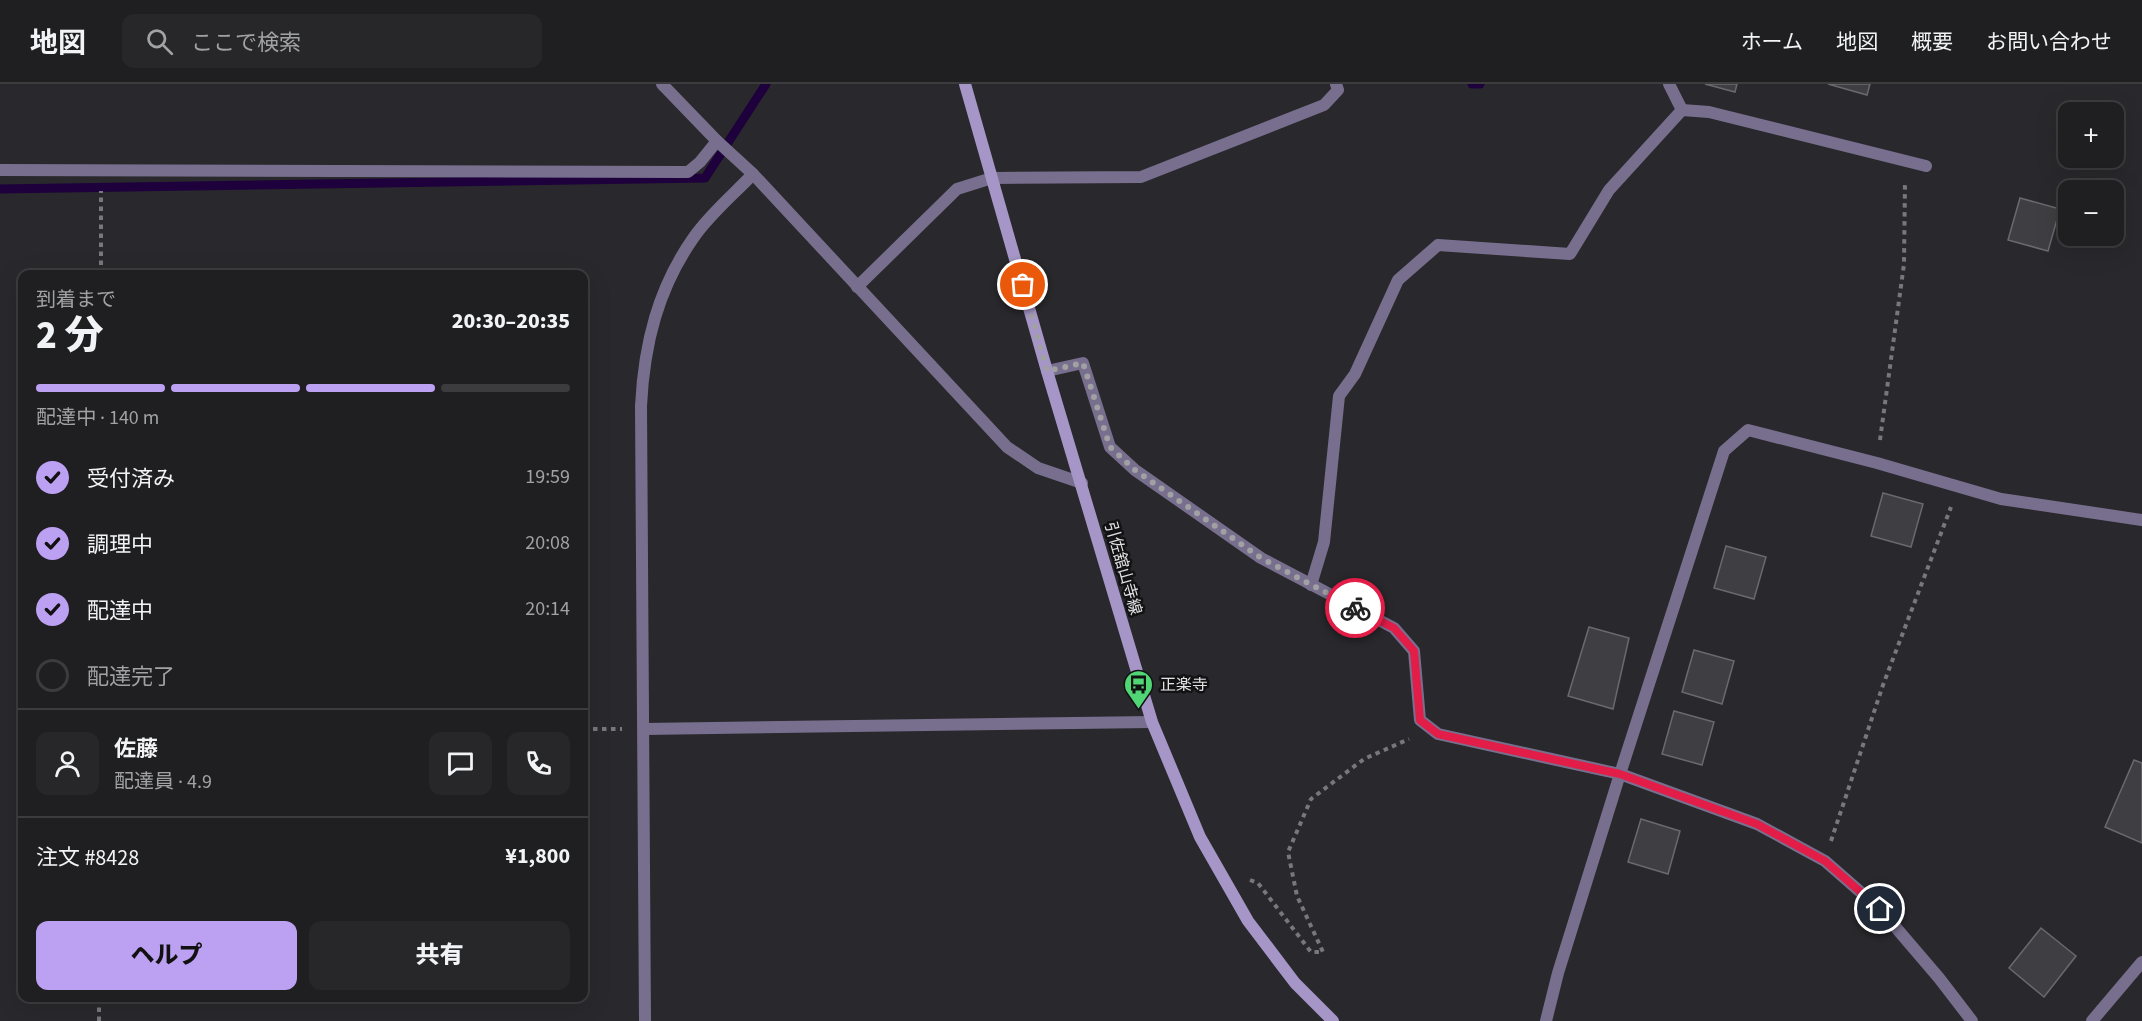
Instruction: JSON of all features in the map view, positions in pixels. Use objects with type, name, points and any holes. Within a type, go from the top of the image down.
[{"type":"main road","name":"引佐舘山寺線","points":[[965,84],[1047,371],[1152,722],[1200,837],[1248,921],[1295,983],[1333,1021]]},
{"type":"street","points":[[662,84],[717,141],[753,174],[1007,447],[1038,468],[1082,483]]},
{"type":"street","points":[[857,287],[957,189],[992,178],[1141,177],[1324,105],[1338,90],[1336,84]]},
{"type":"street","points":[[1669,84],[1682,110]]},
{"type":"street","points":[[1682,110],[1708,112],[1926,166]]},
{"type":"street","points":[[1311,585],[1324,542],[1339,396],[1355,374],[1398,280],[1438,245],[1570,254],[1608,190],[1682,110]]},
{"type":"street","points":[[0,170],[688,172],[700,162],[717,141]]},
{"type":"street","points":[[645,1021],[641,406],[643,371],[653,319],[668,278],[695,236],[753,174]]},
{"type":"street","points":[[1047,371],[1083,363],[1110,447],[1135,470],[1251,551],[1394,628],[1414,651],[1420,720],[1432,730],[1438,734],[1620,774],[1757,824],[1825,861],[1880,909],[1972,1021]]},
{"type":"street","points":[[1546,1021],[1558,973],[1620,774],[1724,451],[1748,430],[1877,463],[2001,499],[2142,520]]},
{"type":"street","points":[[644,729],[1152,722]]},
{"type":"street","points":[[2092,1021],[2142,962]]},
{"type":"path","points":[[1877,463],[1904,264],[1906,161]]},
{"type":"path","points":[[100,270],[101,172]]},
{"type":"path","points":[[1825,861],[1883,685],[1959,486]]},
{"type":"path","points":[[588,729],[644,729]]},
{"type":"path","points":[[1218,871],[1258,883],[1311,952],[1323,952],[1297,896],[1288,852],[1311,799],[1364,759],[1432,730]]},
{"type":"path","points":[[99,1002],[99,1021]]},
{"type":"building","points":[[1705,84],[1737,84],[1735,92]]},
{"type":"building","points":[[1828,84],[1870,84],[1867,95]]},
{"type":"building","points":[[2020,198],[2058,208],[2048,251],[2008,240]]},
{"type":"building","points":[[1883,493],[1923,504],[1911,547],[1871,536]]},
{"type":"building","points":[[1726,546],[1766,557],[1754,599],[1714,588]]},
{"type":"building","points":[[1589,627],[1629,638],[1613,709],[1568,696]]},
{"type":"building","points":[[1694,650],[1734,661],[1722,704],[1682,692]]},
{"type":"building","points":[[1674,711],[1714,722],[1702,765],[1662,754]]},
{"type":"building","points":[[2134,760],[2142,763],[2142,843],[2105,827]]},
{"type":"building","points":[[1641,819],[1680,831],[1668,874],[1628,862]]},
{"type":"building","points":[[2041,928],[2076,956],[2044,997],[2009,968]]},
{"type":"waterway","points":[[0,189],[705,178],[766,84]]},
{"type":"waterway","points":[[1472,84],[1480,84]]},
{"type":"way so far","points":[[1023,285],[1047,371],[1083,363],[1110,447],[1135,470],[1261,558],[1355,608]]},
{"type":"place","name":"正楽寺","points":[[1139,710]]},
{"type":"route","points":[[1355,608],[1394,628],[1414,651],[1420,720],[1438,734],[1620,774],[1757,824],[1825,861],[1880,909]]}]
